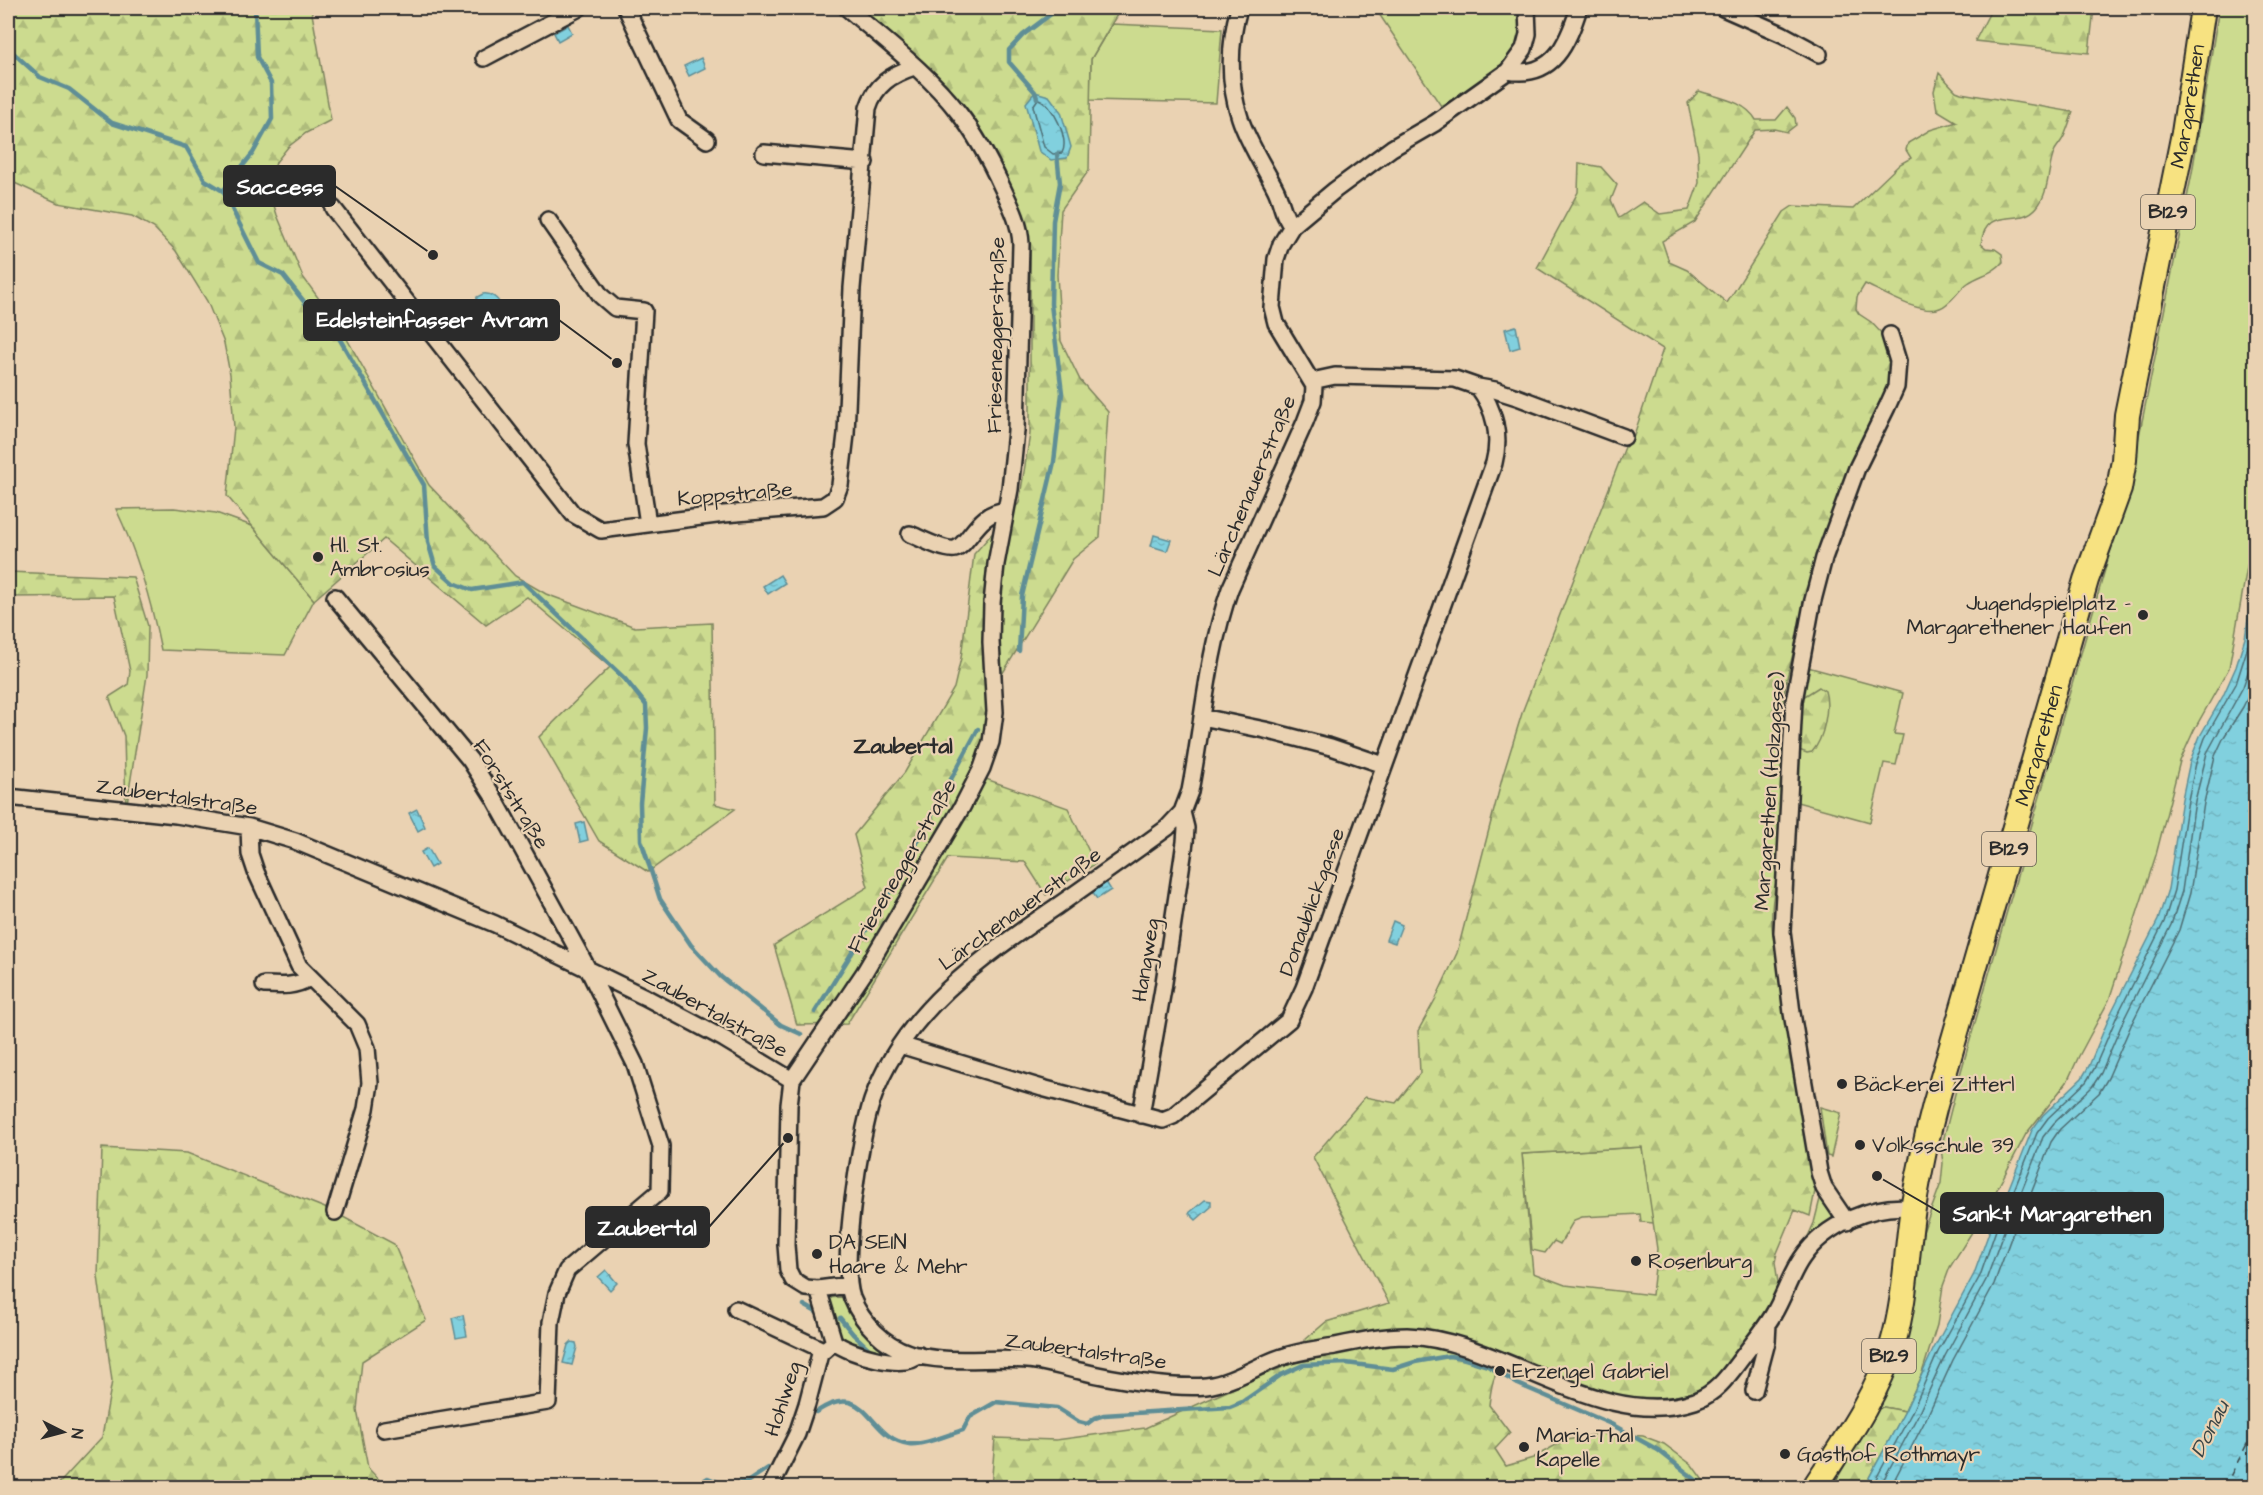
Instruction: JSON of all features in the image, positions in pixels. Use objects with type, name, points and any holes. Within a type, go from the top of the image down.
[{"type":"main road","name":"Margarethen","points":[[1913,1208],[1924,1146],[1947,1060],[2094,553],[2103,494],[2116,445],[2127,415],[2184,134],[2202,8]]},
{"type":"main road","name":"B129","points":[[1814,1488],[1865,1408],[1887,1363],[1903,1302],[1913,1208]]},
{"type":"street","points":[[484,58],[579,8]]},
{"type":"street","points":[[626,8],[678,120],[707,140]]},
{"type":"street","name":"Frieseneggerstraße","points":[[792,1080],[864,973],[962,807],[991,742],[994,720],[991,642],[994,584],[1006,511],[1018,408],[1020,229],[998,179],[975,136],[944,96],[847,8]]},
{"type":"street","points":[[1239,8],[1232,42],[1231,62],[1232,82],[1238,111],[1279,195],[1284,214],[1292,226]]},
{"type":"street","name":"Lärchenauerstraße","points":[[849,1286],[853,1209],[866,1120],[879,1082],[900,1045],[942,994],[976,963],[1167,828],[1182,812],[1190,791],[1222,610],[1313,402],[1315,390],[1312,381],[1276,323],[1272,307],[1276,259],[1281,244],[1292,226],[1361,170],[1467,101],[1508,71],[1524,49],[1528,34],[1527,8]]},
{"type":"street","name":"Lärchenauerstraße","points":[[1508,71],[1534,69],[1556,57],[1566,44],[1579,8]]},
{"type":"street","points":[[1723,8],[1782,34],[1819,54]]},
{"type":"street","name":"Koppstraße","points":[[333,208],[573,514],[601,530],[724,514],[823,506],[835,498],[840,486],[846,434],[852,288],[865,162],[867,116],[874,92],[892,75],[914,67]]},
{"type":"street","points":[[764,153],[865,162]]},
{"type":"street","points":[[548,220],[601,296],[615,308],[644,311],[636,444],[648,524]]},
{"type":"street","name":"Margarethen (Holzgasse)","points":[[1847,1222],[1826,1191],[1819,1172],[1786,974],[1782,914],[1793,717],[1799,668],[1817,581],[1844,499],[1896,387],[1898,361],[1890,335]]},
{"type":"street","points":[[1312,381],[1335,376],[1455,379],[1518,397],[1624,437]]},
{"type":"street","name":"Donaublickgasse","points":[[900,1045],[1158,1120],[1169,1119],[1289,1020],[1304,988],[1462,554],[1497,450],[1496,426],[1488,403],[1478,387]]},
{"type":"street","points":[[910,534],[945,548],[955,549],[961,546],[971,532],[990,516],[996,512],[1006,511]]},
{"type":"street","name":"Forststraße","points":[[335,597],[480,774],[588,969],[628,1047],[644,1086],[662,1146],[660,1191],[581,1257],[564,1276],[557,1293],[551,1322],[548,1402],[384,1429]]},
{"type":"street","points":[[1202,717],[1310,741],[1384,765]]},
{"type":"street","name":"Zaubertalstraße","points":[[8,797],[176,814],[249,827],[295,841],[495,924],[645,997],[724,1039],[792,1080],[786,1245],[788,1269],[790,1276],[797,1283],[806,1288],[818,1290]]},
{"type":"street","name":"Hangweg","points":[[1141,1115],[1163,990],[1185,842],[1186,828],[1182,812]]},
{"type":"street","points":[[249,827],[250,854],[256,872],[299,966],[357,1024],[367,1048],[370,1083],[366,1109],[335,1212]]},
{"type":"street","points":[[264,985],[291,986],[310,978]]},
{"type":"street","name":"Zaubertalstraße","points":[[849,1286],[858,1309],[873,1330],[893,1346],[919,1355],[941,1358],[1035,1361],[1101,1376],[1201,1386],[1221,1383],[1295,1353],[1367,1340],[1410,1336],[1433,1339],[1477,1352],[1599,1399],[1661,1406],[1689,1403],[1709,1394],[1728,1376],[1768,1323],[1803,1258],[1828,1233],[1847,1222],[1882,1208],[1913,1208]]},
{"type":"street","points":[[829,1346],[818,1290],[849,1286]]},
{"type":"street","name":"Hohlweg","points":[[736,1309],[829,1346],[861,1355],[909,1362],[919,1355]]},
{"type":"street","points":[[1754,1391],[1767,1342],[1768,1323]]},
{"type":"street","name":"Hohlweg","points":[[770,1488],[803,1417],[818,1360],[829,1346]]},
{"type":"green space","points":[[8,8],[311,8],[331,120],[306,133],[288,147],[276,162],[271,196],[303,277],[343,332],[429,485],[515,576],[546,594],[635,627],[712,623],[715,804],[735,809],[648,872],[599,841],[539,737],[610,667],[527,597],[486,625],[384,539],[314,600],[227,496],[234,427],[230,374],[224,343],[207,301],[176,251],[154,228],[132,216],[58,203],[8,180]]},
{"type":"green space","points":[[854,8],[1121,8],[1091,59],[1089,170],[1061,210],[1057,275],[1061,341],[1080,380],[1108,412],[1100,537],[1073,559],[988,697],[983,737],[983,778],[1068,808],[1095,864],[1046,895],[1025,862],[948,858],[847,1024],[797,1025],[774,945],[868,887],[854,835],[905,772],[954,688],[961,658],[974,554],[1019,503],[1030,434],[1030,249],[1026,227],[1018,206],[998,165]]},
{"type":"green space","points":[[1375,8],[1518,8],[1519,41],[1508,62],[1498,71],[1487,80],[1441,106]]},
{"type":"green space","points":[[1992,8],[2094,8],[2089,53],[1975,41]]},
{"type":"green space","points":[[2219,8],[2255,8],[2256,517],[2229,668],[2194,730],[2180,761],[2156,855],[2109,1000],[2067,1082],[2026,1134],[1994,1195],[1985,1206],[1979,1221],[1950,1267],[1943,1286],[1937,1325],[1922,1373],[1905,1411],[1878,1406],[1920,1240],[1941,1183],[1943,1163],[1941,1149],[1958,1082],[2129,486],[2192,173]]},
{"type":"green space","points":[[1112,24],[1222,29],[1216,103],[1090,100],[1091,59]]},
{"type":"green space","points":[[1939,73],[1956,91],[1961,93],[2073,112],[2064,136],[2055,150],[2044,194],[2037,207],[2021,216],[1996,220],[1989,224],[1984,232],[1981,244],[2002,254],[2003,262],[1999,266],[1968,283],[1948,303],[1932,310],[1913,306],[1865,284],[1857,297],[1856,309],[1859,314],[1871,322],[1886,338],[1894,373],[1814,570],[1786,682],[1783,701],[1787,724],[1779,870],[1772,911],[1773,936],[1816,1186],[1810,1216],[1795,1210],[1775,1262],[1779,1290],[1733,1359],[1706,1386],[1690,1393],[1667,1398],[1628,1397],[1597,1390],[1514,1359],[1497,1372],[1491,1389],[1489,1405],[1510,1433],[1495,1449],[1506,1466],[1533,1458],[1563,1441],[1601,1433],[1643,1436],[1664,1444],[1692,1465],[1708,1487],[991,1488],[995,1438],[1056,1440],[1145,1428],[1263,1375],[1296,1362],[1311,1360],[1305,1340],[1326,1322],[1389,1303],[1313,1157],[1365,1097],[1396,1103],[1420,1073],[1418,1031],[1457,953],[1503,775],[1523,710],[1625,447],[1634,435],[1663,349],[1537,268],[1578,192],[1579,163],[1601,167],[1617,185],[1611,200],[1619,218],[1643,202],[1660,214],[1689,210],[1699,183],[1698,153],[1688,103],[1699,91],[1739,104],[1756,120],[1776,120],[1787,107],[1795,118],[1796,125],[1787,132],[1774,129],[1755,130],[1695,222],[1662,241],[1669,262],[1687,270],[1727,303],[1784,212],[1793,206],[1853,209],[1900,164],[1911,158],[1906,150],[1908,143],[1930,130],[1957,122],[1937,110],[1934,91]],"holes":[[[1642,1147],[1657,1249],[1652,1295],[1565,1285],[1533,1273],[1522,1154]]]},
{"type":"green space","points":[[174,508],[216,513],[252,526],[314,600],[285,655],[161,650],[143,578],[116,509]]},
{"type":"green space","points":[[8,572],[133,577],[148,626],[147,675],[126,810],[124,736],[109,697],[128,685],[130,671],[114,596],[8,597]]},
{"type":"green space","points":[[1804,666],[1903,693],[1894,734],[1903,735],[1896,765],[1884,763],[1870,822],[1797,802]]},
{"type":"green space","points":[[1819,687],[1825,691],[1827,705],[1825,723],[1816,746],[1812,752],[1807,753],[1799,750],[1800,699]]},
{"type":"green space","points":[[1820,1107],[1841,1113],[1831,1157],[1827,1156]]},
{"type":"green space","points":[[1642,1147],[1654,1223],[1641,1222],[1640,1214],[1582,1217],[1574,1220],[1560,1244],[1554,1241],[1545,1253],[1532,1250],[1522,1154]]},
{"type":"green space","points":[[102,1148],[187,1153],[330,1210],[394,1244],[426,1320],[362,1361],[357,1410],[368,1468],[386,1487],[55,1488],[102,1437],[112,1381],[98,1276]]},
{"type":"green space","points":[[1821,1195],[1833,1211],[1832,1218],[1804,1245],[1814,1223]]},
{"type":"green space","points":[[844,1297],[862,1331],[892,1355],[852,1345],[841,1335],[822,1298]]},
{"type":"green space","points":[[1878,1406],[1905,1411],[1864,1487],[1832,1488]]},
{"type":"water","points":[[568,25],[572,33],[558,41],[554,33]]},
{"type":"water","points":[[701,58],[705,68],[689,76],[684,66]]},
{"type":"water","points":[[1035,92],[1049,96],[1061,112],[1071,147],[1067,158],[1051,160],[1039,151],[1026,103]]},
{"type":"water","points":[[483,294],[494,297],[501,306],[485,321],[480,320],[474,314],[477,297]]},
{"type":"water","points":[[1516,326],[1520,347],[1510,350],[1505,329]]},
{"type":"water","points":[[1154,535],[1171,540],[1167,551],[1151,546]]},
{"type":"water","points":[[780,575],[785,583],[768,594],[763,586]]},
{"type":"water","name":"Donau","points":[[2255,577],[2255,1487],[1864,1487],[1974,1274],[1992,1224],[2001,1208],[2032,1130],[2043,1115],[2082,1078],[2111,1013],[2158,920],[2168,889],[2190,761],[2200,736],[2223,696],[2236,667],[2245,638]]},
{"type":"water","points":[[417,809],[425,827],[418,831],[409,813]]},
{"type":"water","points":[[584,822],[588,840],[580,842],[576,824]]},
{"type":"water","points":[[428,848],[437,864],[430,868],[421,852]]},
{"type":"water","points":[[1106,882],[1111,890],[1097,899],[1092,892]]},
{"type":"water","points":[[1393,921],[1402,925],[1395,943],[1386,940]]},
{"type":"water","points":[[1205,1200],[1211,1201],[1211,1207],[1196,1220],[1189,1213]]},
{"type":"water","points":[[606,1270],[617,1283],[610,1290],[598,1277]]},
{"type":"water","points":[[463,1315],[467,1336],[456,1338],[452,1318]]},
{"type":"water","points":[[571,1342],[576,1343],[577,1347],[572,1365],[563,1363]]},
{"type":"waterway","points":[[237,173],[253,153],[272,119],[271,83],[257,57],[255,8]]},
{"type":"waterway","points":[[1037,98],[1035,92],[1009,62],[1009,50],[1023,35],[1059,8]]},
{"type":"waterway","points":[[8,42],[10,50],[40,77],[69,89],[112,123],[186,147],[205,180],[223,191],[259,263],[283,275],[317,318],[335,331],[424,485],[428,542],[435,566],[454,583],[472,590],[523,582],[625,679],[646,705],[647,728],[640,803],[641,840],[660,899],[691,945],[721,977],[781,1025],[801,1034]]},
{"type":"waterway","points":[[1019,651],[1022,596],[1054,462],[1062,393],[1051,304],[1053,221],[1060,183],[1057,154]]},
{"type":"waterway","points":[[223,191],[233,179]]},
{"type":"waterway","points":[[815,1012],[893,887],[978,729]]},
{"type":"waterway","points":[[804,1305],[818,1313]]},
{"type":"waterway","points":[[840,1318],[870,1350]]},
{"type":"waterway","points":[[816,1412],[833,1403],[847,1402],[857,1405],[895,1440],[915,1444],[963,1430],[970,1417],[996,1402],[1057,1408],[1079,1422],[1087,1424],[1104,1415],[1230,1407],[1242,1402],[1281,1375],[1303,1365],[1346,1363],[1393,1369],[1415,1362],[1449,1356],[1488,1366],[1518,1384],[1611,1424],[1658,1450],[1706,1488]]},
{"type":"waterway","points":[[692,1488],[708,1478],[723,1484],[747,1482],[768,1468]]},
{"type":"ferry route","points":[[2224,1488],[2256,1427]]},
{"type":"place","name":"Saccess","points":[[433,255]]},
{"type":"place","name":"Edelsteinfasser Avram","points":[[617,363]]},
{"type":"place","name":"Hl. St. Ambrosius","points":[[318,557]]},
{"type":"place","name":"Jugendspielplatz - Margarethener Haufen","points":[[2143,615]]},
{"type":"place","name":"Bäckerei Zitterl","points":[[1842,1084]]},
{"type":"place","name":"Zaubertal","points":[[788,1138]]},
{"type":"place","name":"Volksschule 39","points":[[1860,1145]]},
{"type":"place","name":"Sankt Margarethen","points":[[1877,1176]]},
{"type":"place","name":"DA SEIN Haare & Mehr","points":[[817,1254]]},
{"type":"place","name":"Rosenburg","points":[[1636,1261]]},
{"type":"place","name":"Erzengel Gabriel","points":[[1500,1371]]},
{"type":"place","name":"Maria-Thal Kapelle","points":[[1524,1447]]},
{"type":"place","name":"Gasthof Rothmayr","points":[[1785,1454]]},
{"type":"district","name":"Zaubertal","points":[[903,746]]}]
